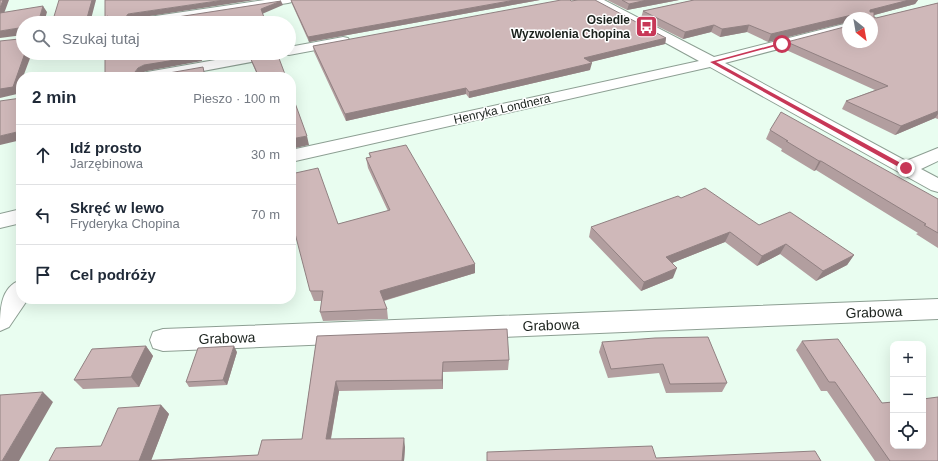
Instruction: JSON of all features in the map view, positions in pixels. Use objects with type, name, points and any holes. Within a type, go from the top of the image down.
[{"type":"street","points":[[182,16],[288,0]]},
{"type":"street","points":[[595,0],[712,62],[938,186]]},
{"type":"street","points":[[626,16],[640,13]]},
{"type":"street","name":"Henryka Londnera","points":[[296,155],[712,62],[842,29]]},
{"type":"street","points":[[296,50],[359,38]]},
{"type":"street","points":[[174,72],[240,60]]},
{"type":"street","points":[[906,168],[938,154]]},
{"type":"street","points":[[0,221],[16,217]]},
{"type":"street","points":[[0,320],[16,296]]},
{"type":"street","name":"Grabowa","points":[[163,340],[938,309]]},
{"type":"building","points":[[0,0],[3,0],[0,8]]},
{"type":"building","points":[[59,0],[92,0],[88,16],[54,16]]},
{"type":"building","points":[[105,0],[224,0],[128,14],[126,16],[105,16]]},
{"type":"building","points":[[291,0],[515,0],[308,37]]},
{"type":"building","points":[[561,0],[595,0],[666,38],[584,58],[592,63],[469,92],[466,88],[345,114],[313,46]]},
{"type":"building","points":[[622,0],[647,0],[629,4]]},
{"type":"building","points":[[694,0],[909,0],[870,10],[870,12],[842,12],[842,17],[771,34],[749,25],[722,29],[714,25],[685,32],[643,11]]},
{"type":"building","points":[[281,1],[261,9],[264,16],[184,16]]},
{"type":"building","points":[[938,3],[938,111],[901,126],[846,101],[888,86],[787,42],[842,28],[842,48],[878,48],[878,18]]},
{"type":"building","points":[[43,6],[40,16],[16,16],[16,28],[0,31],[0,13]]},
{"type":"building","points":[[16,39],[16,60],[23,60],[18,72],[16,72],[16,78],[13,87],[0,89],[0,41]]},
{"type":"building","points":[[105,60],[175,60],[144,65],[138,68],[135,72],[105,72]]},
{"type":"building","points":[[251,60],[280,60],[284,72],[257,72]]},
{"type":"building","points":[[203,67],[204,72],[175,72]]},
{"type":"building","points":[[16,99],[16,132],[0,136],[0,101]]},
{"type":"building","points":[[296,106],[307,136],[296,138]]},
{"type":"building","points":[[781,112],[938,199],[938,233],[924,225],[926,224],[819,161],[770,130]]},
{"type":"building","points":[[406,145],[475,264],[380,291],[387,309],[320,312],[323,291],[310,291],[296,237],[296,173],[318,168],[338,224],[390,210],[366,158],[371,157],[369,153]]},
{"type":"building","points":[[705,188],[759,225],[790,212],[854,255],[823,271],[786,244],[762,256],[730,232],[666,257],[677,268],[644,282],[591,227],[678,196],[681,198]]},
{"type":"building","points":[[507,329],[509,360],[443,362],[442,380],[336,381],[326,439],[404,438],[402,461],[141,461],[258,455],[262,440],[302,439],[317,336]]},
{"type":"building","points":[[708,337],[727,383],[670,384],[663,364],[611,369],[602,342],[655,338]]},
{"type":"building","points":[[838,339],[882,403],[890,402],[890,449],[926,449],[926,399],[938,397],[938,461],[890,461],[835,382],[829,382],[802,341]]},
{"type":"building","points":[[146,346],[131,377],[74,380],[92,349]]},
{"type":"building","points":[[234,346],[223,380],[186,382],[198,348]]},
{"type":"building","points":[[43,392],[2,461],[0,461],[0,395]]},
{"type":"building","points":[[161,405],[139,461],[49,461],[56,448],[101,446],[118,408]]},
{"type":"building","points":[[652,446],[656,458],[815,451],[821,461],[487,461],[487,452]]},
{"type":"place","name":"Osiedle Wyzwolenia Chopina","points":[[646,27]]},
{"type":"route","points":[[782,44],[712,62],[906,168]]}]
